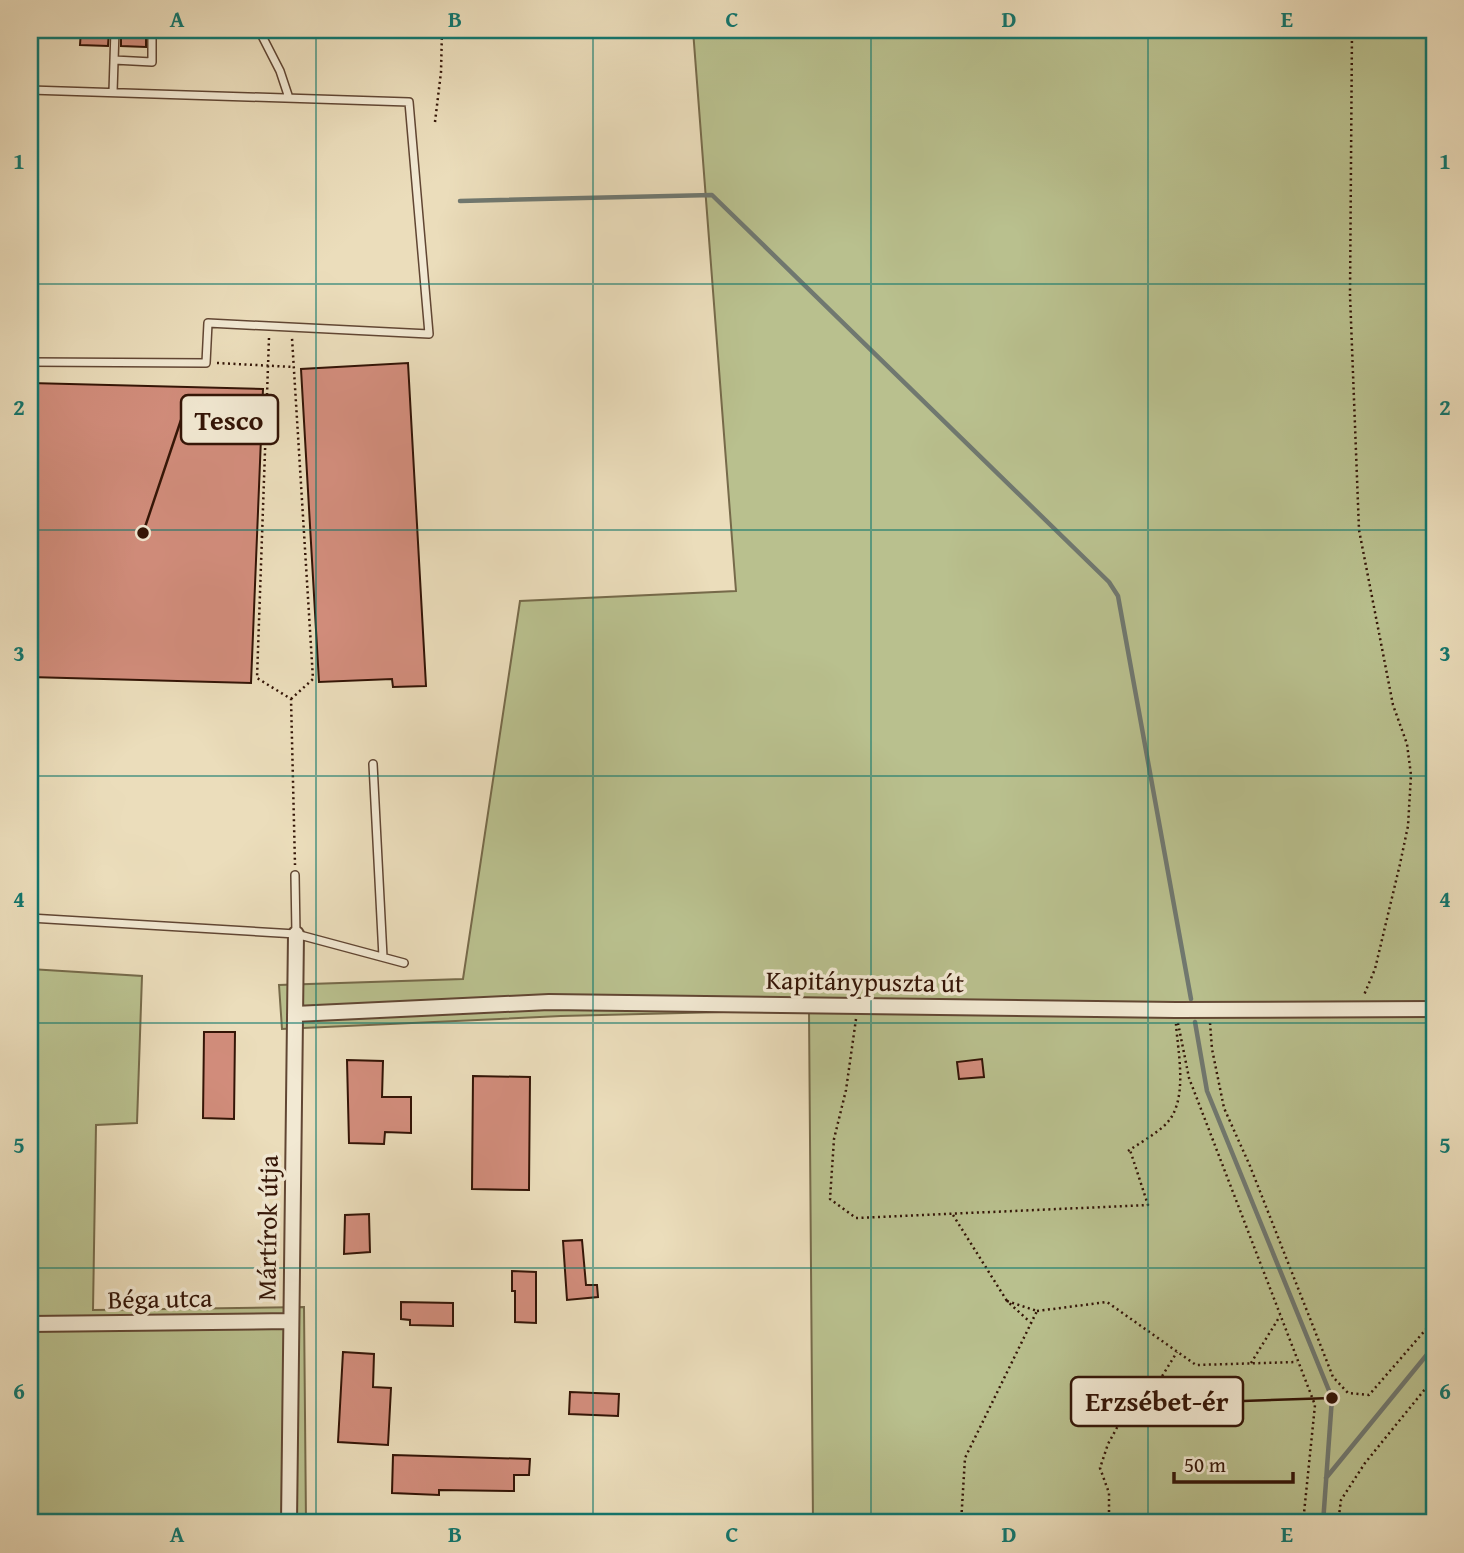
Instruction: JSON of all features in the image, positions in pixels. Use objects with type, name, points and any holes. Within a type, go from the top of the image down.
[{"type":"street","name":"Mártírok útja","points":[[289,1523],[296,934]]},
{"type":"street","name":"Kapitánypuszta út","points":[[295,1014],[550,1002],[1176,1010],[1434,1009]]},
{"type":"street","name":"Béga utca","points":[[30,1324],[290,1321]]},
{"type":"lane","points":[[113,92],[115,30]]},
{"type":"lane","points":[[114,60],[152,62],[152,30]]},
{"type":"lane","points":[[259,30],[280,71],[289,98]]},
{"type":"lane","points":[[30,90],[409,102],[429,334],[208,323],[206,363],[30,362]]},
{"type":"lane","points":[[373,764],[383,957]]},
{"type":"lane","points":[[295,875],[296,934]]},
{"type":"lane","points":[[30,918],[296,934],[404,962]]},
{"type":"path","points":[[435,122],[441,72],[442,30]]},
{"type":"path","points":[[1352,30],[1350,295],[1359,530],[1393,705],[1407,744],[1411,775],[1408,825],[1400,864],[1375,969],[1359,1008]]},
{"type":"path","points":[[269,326],[257,678],[291,699]]},
{"type":"path","points":[[291,327],[313,679],[291,699],[295,875]]},
{"type":"path","points":[[206,363],[293,367]]},
{"type":"path","points":[[858,1006],[846,1090],[834,1139],[830,1199],[856,1218],[1148,1205],[1129,1150],[1165,1125],[1176,1110],[1180,1097],[1176,1010]]},
{"type":"path","points":[[1209,1009],[1212,1049],[1224,1108],[1250,1166],[1333,1377],[1348,1393],[1369,1395],[1434,1320]]},
{"type":"path","points":[[1176,1010],[1189,1079],[1315,1405],[1303,1523]]},
{"type":"path","points":[[953,1214],[1007,1301],[1030,1322]]},
{"type":"path","points":[[1007,1301],[1037,1311],[1107,1302],[1196,1365],[1298,1362]]},
{"type":"path","points":[[961,1523],[965,1458],[1037,1311]]},
{"type":"path","points":[[1251,1363],[1280,1316]]},
{"type":"path","points":[[1109,1523],[1108,1493],[1100,1468],[1108,1444],[1119,1424],[1143,1407],[1177,1352]]},
{"type":"path","points":[[1338,1523],[1341,1500],[1365,1463],[1434,1378]]},
{"type":"green space","points":[[693,30],[1434,30],[1434,1523],[813,1523],[809,1010],[561,1016],[282,1029],[279,985],[463,979],[520,601],[736,591]]},
{"type":"green space","points":[[30,969],[142,976],[137,1123],[96,1125],[93,1310],[304,1307],[306,1523],[30,1523]]},
{"type":"building","points":[[81,30],[109,30],[108,46],[80,45]]},
{"type":"building","points":[[121,30],[146,30],[146,47],[121,46]]},
{"type":"building","points":[[408,363],[426,686],[393,687],[392,679],[319,682],[301,369]]},
{"type":"building","points":[[30,383],[263,389],[251,683],[30,677]]},
{"type":"building","points":[[204,1032],[235,1032],[234,1119],[203,1118]]},
{"type":"building","points":[[982,1059],[984,1077],[959,1079],[957,1062]]},
{"type":"building","points":[[347,1060],[383,1061],[382,1097],[411,1097],[411,1133],[385,1132],[384,1144],[349,1143]]},
{"type":"building","points":[[473,1076],[530,1077],[529,1190],[472,1189]]},
{"type":"building","points":[[369,1214],[370,1252],[344,1254],[345,1215]]},
{"type":"building","points":[[582,1240],[586,1285],[597,1285],[598,1297],[567,1300],[563,1241]]},
{"type":"building","points":[[512,1271],[536,1272],[536,1323],[515,1322]]},
{"type":"building","points":[[401,1302],[453,1303],[453,1326],[410,1325],[410,1320],[401,1319]]},
{"type":"building","points":[[343,1352],[374,1354],[373,1387],[391,1388],[388,1445],[338,1442]]},
{"type":"building","points":[[570,1392],[619,1394],[618,1416],[569,1414]]},
{"type":"building","points":[[393,1455],[530,1459],[529,1475],[514,1475],[514,1491],[439,1490],[439,1495],[392,1493]]},
{"type":"waterway","points":[[460,201],[712,195],[1109,582],[1118,596],[1191,999]]},
{"type":"waterway","points":[[1195,1022],[1207,1091],[1332,1398],[1323,1523]]},
{"type":"waterway","points":[[1326,1478],[1434,1346]]},
{"type":"place","name":"Tesco","points":[[143,533]]},
{"type":"place","name":"Erzsébet-ér","points":[[1332,1398]]}]
